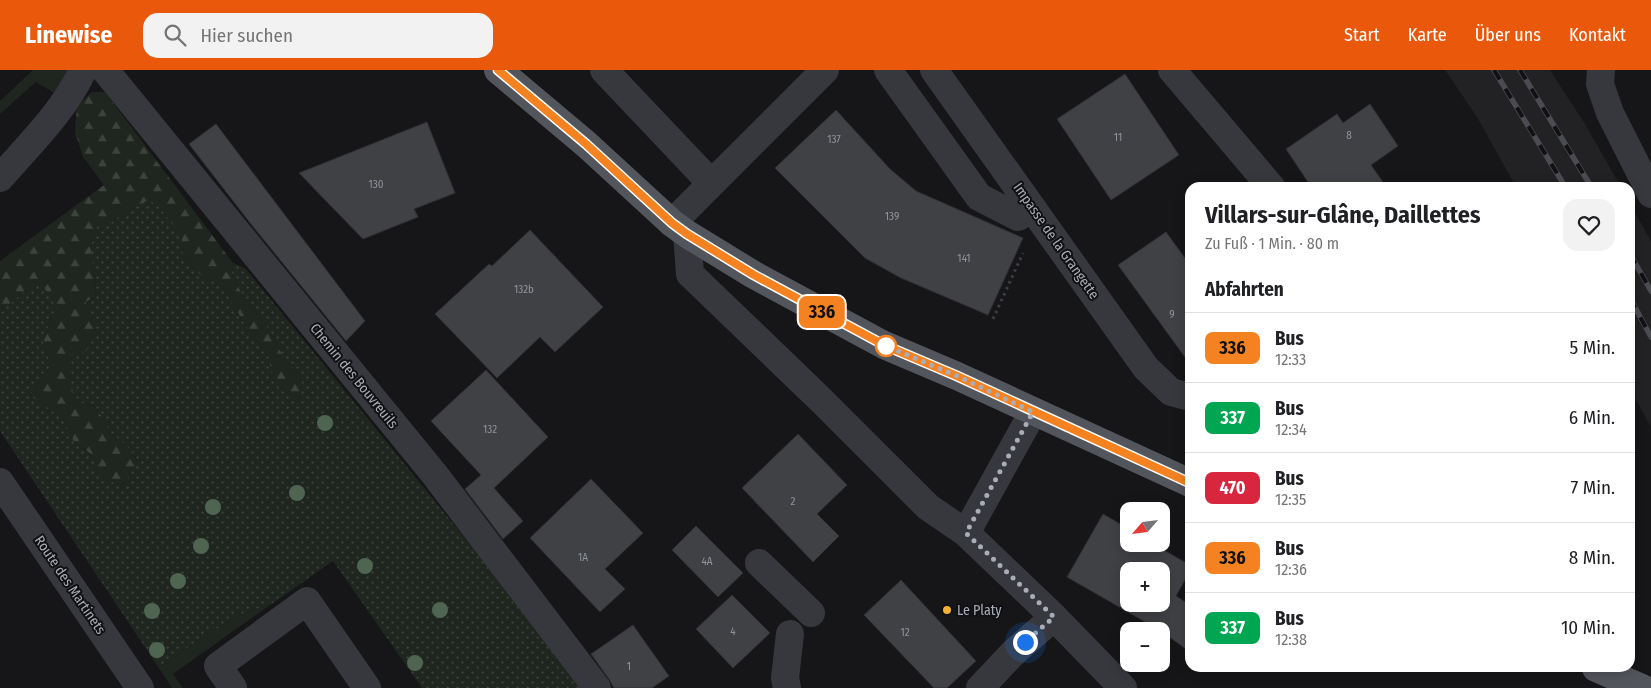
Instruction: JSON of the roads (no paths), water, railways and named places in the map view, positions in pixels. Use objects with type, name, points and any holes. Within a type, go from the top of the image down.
[{"type":"main road","points":[[498,70],[586,144],[679,229],[754,275],[884,345],[957,376],[1185,481]]},
{"type":"main road","points":[[1605,672],[1642,688]]},
{"type":"street","points":[[0,178],[44,127],[75,87],[84,70]]},
{"type":"street","name":"Chemin des Bouvreuils","points":[[105,70],[435,475],[597,688]]},
{"type":"street","points":[[604,70],[711,183]]},
{"type":"street","points":[[825,70],[711,183],[679,229],[690,274],[822,400],[928,507],[966,533],[1054,617],[1123,688]]},
{"type":"street","points":[[888,70],[979,198],[1018,217]]},
{"type":"street","name":"Impasse de la Grangette","points":[[934,70],[1146,368],[1171,392],[1185,396]]},
{"type":"street","points":[[1172,70],[1267,182]]},
{"type":"street","points":[[1601,70],[1600,84],[1610,113],[1651,194]]},
{"type":"street","points":[[966,533],[1033,412]]},
{"type":"street","name":"Route des Martinets","points":[[0,482],[140,688]]},
{"type":"street","points":[[759,563],[811,613]]},
{"type":"street","points":[[233,688],[218,666],[307,601],[367,688]]},
{"type":"street","points":[[980,688],[1014,653],[1054,617]]},
{"type":"street","points":[[787,688],[785,678],[790,634]]},
{"type":"railway","points":[[1494,70],[1562,182]]},
{"type":"railway","points":[[1520,70],[1588,182]]},
{"type":"railway","points":[[1635,263],[1651,291]]},
{"type":"railway","points":[[1635,307],[1651,337]]},
{"type":"place","name":"Le Platy","points":[[947,610]]}]
